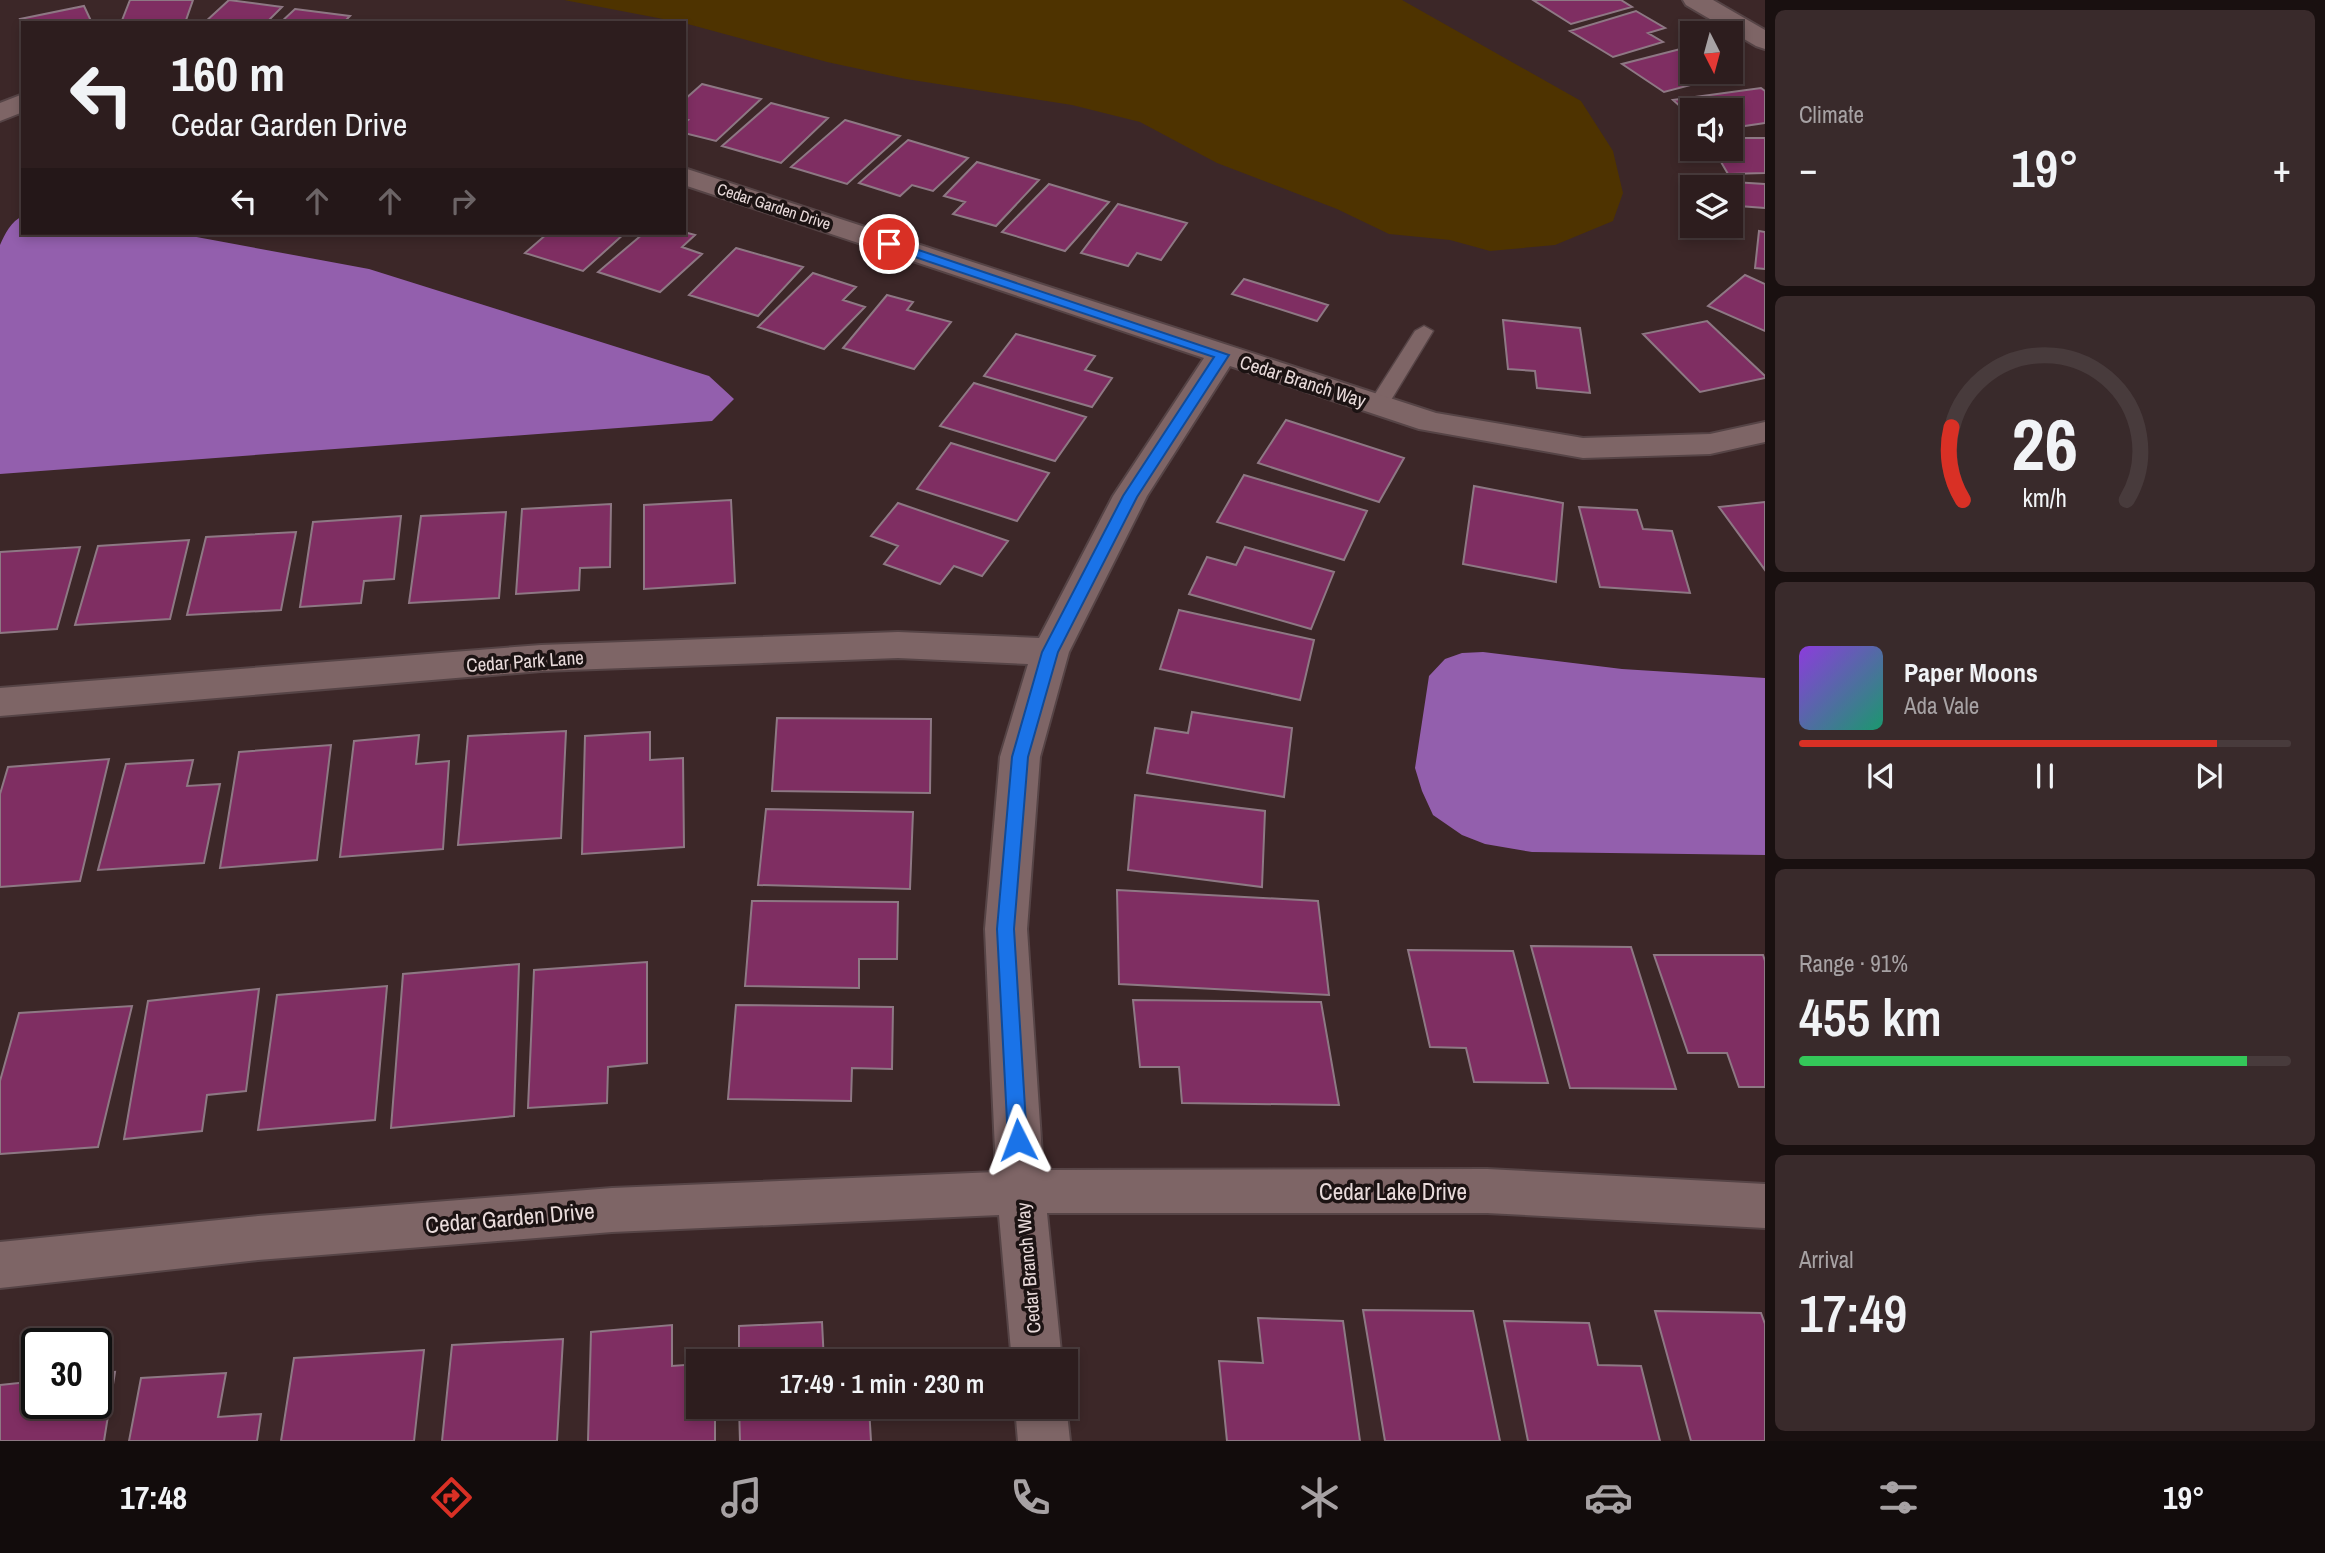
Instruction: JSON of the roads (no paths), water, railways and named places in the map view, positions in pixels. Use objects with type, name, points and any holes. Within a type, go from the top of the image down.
[{"type":"street","points":[[1695,0],[1765,41]]},
{"type":"street","points":[[0,113],[21,103]]},
{"type":"street","name":"Cedar Garden Drive","points":[[686,177],[1222,355]]},
{"type":"street","name":"Cedar Branch Way","points":[[1036,1349],[1021,1192],[1006,929],[1020,757],[1050,652],[1130,496],[1222,355],[1431,422],[1583,448],[1710,444],[1765,432]]},
{"type":"street","name":"Cedar Park Lane","points":[[0,702],[541,658],[898,645],[1050,652]]},
{"type":"street","name":"Cedar Lake Drive","points":[[1021,1192],[1487,1191],[1765,1206]]},
{"type":"street","name":"Cedar Garden Drive","points":[[0,1265],[258,1238],[612,1210],[1021,1192]]},
{"type":"street","points":[[1042,1419],[1044,1441]]},
{"type":"lane","points":[[1378,405],[1424,331]]}]
